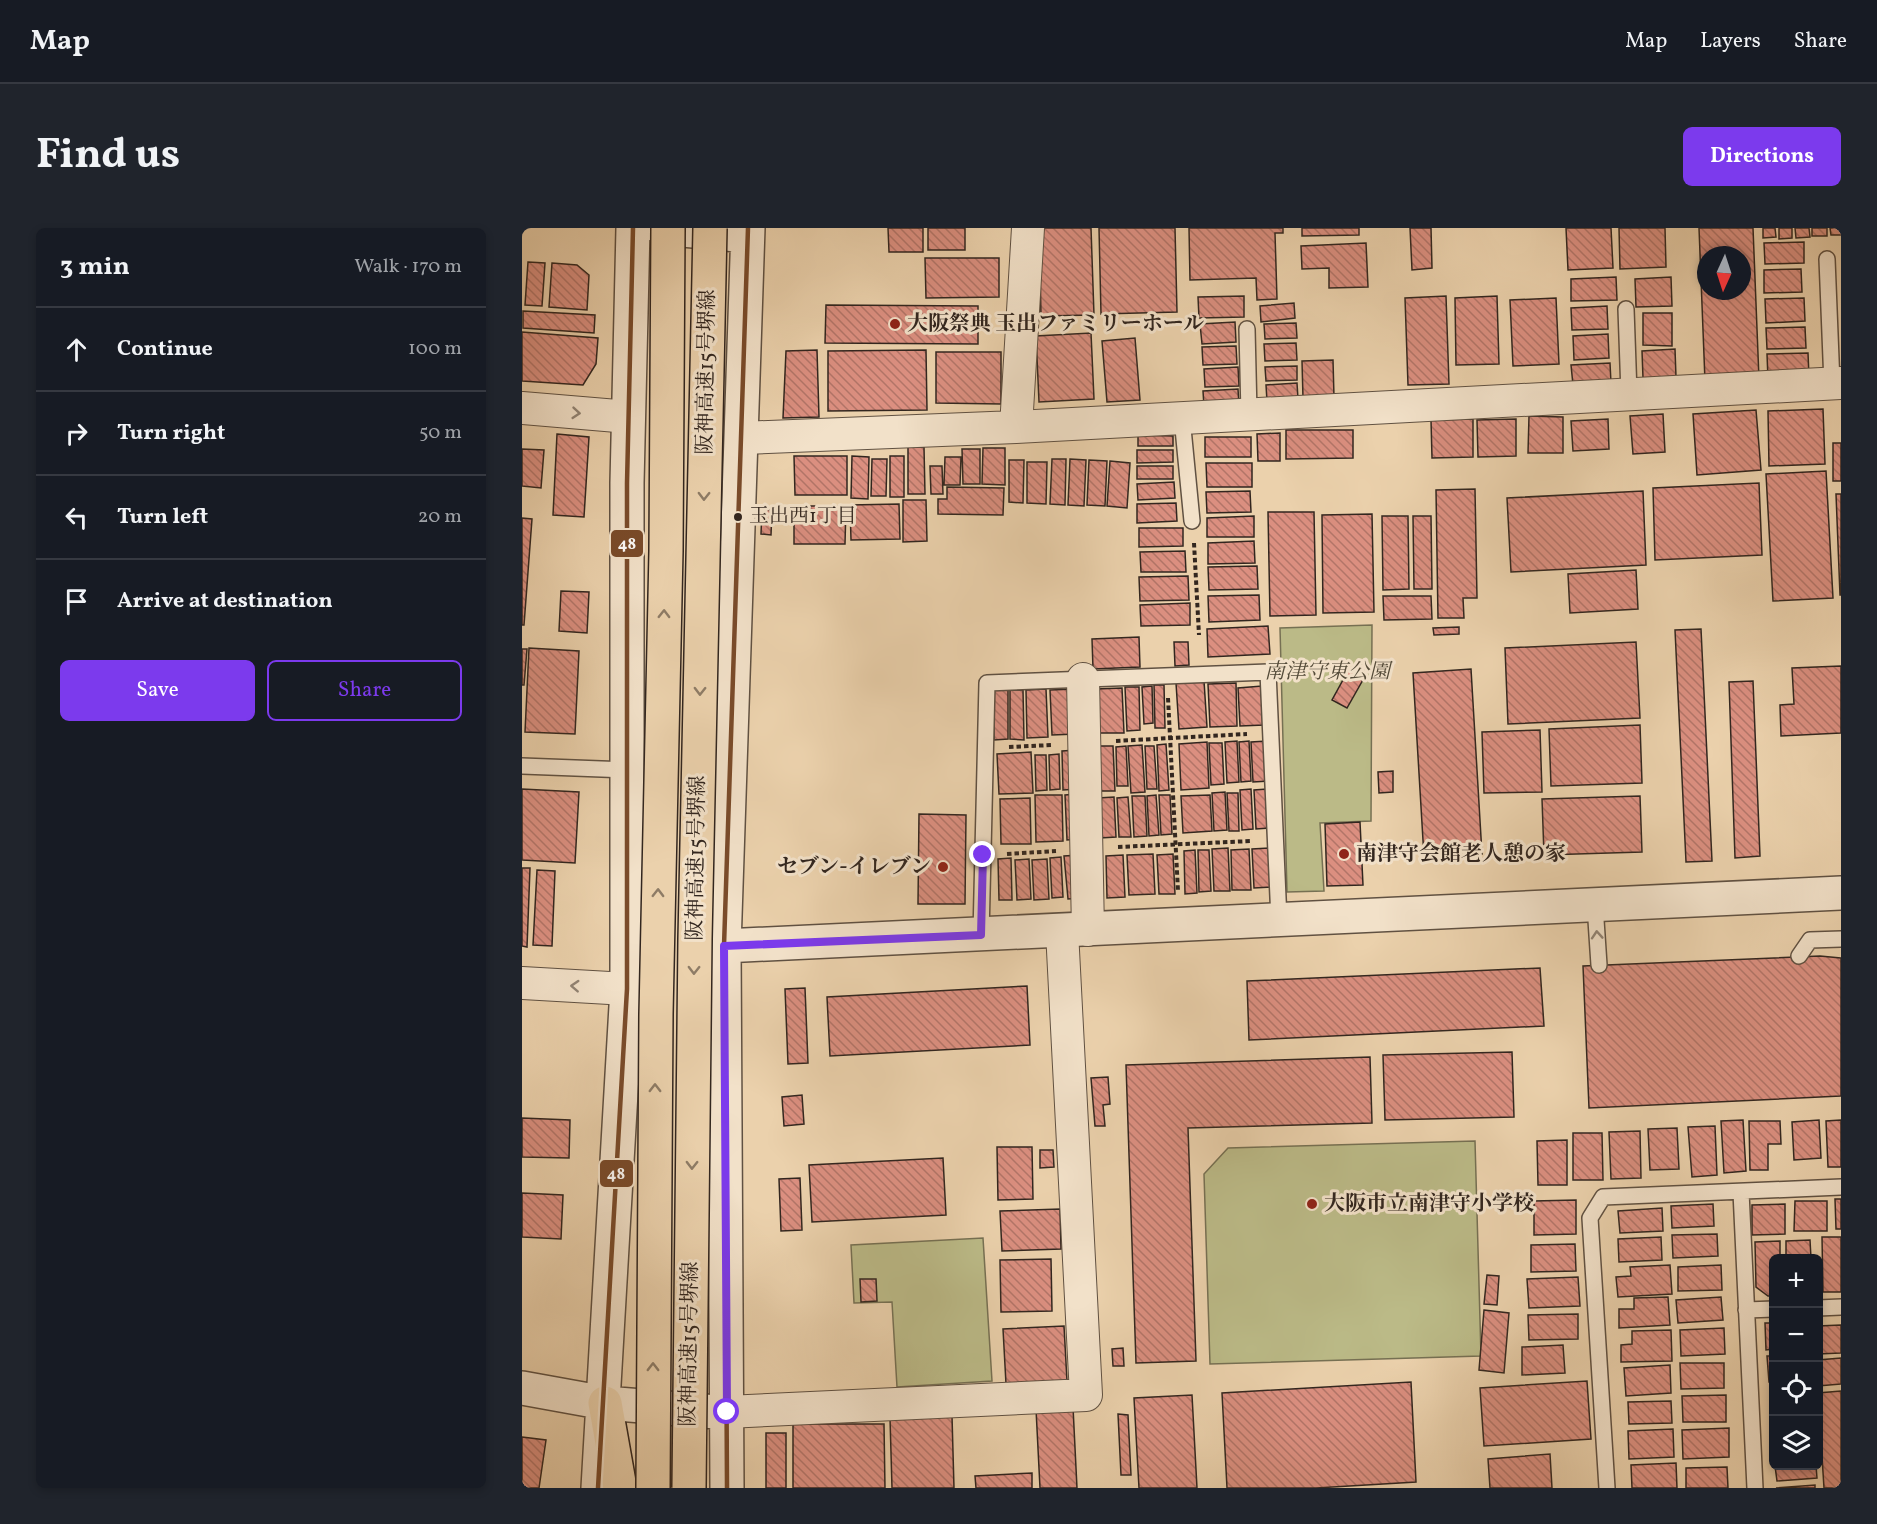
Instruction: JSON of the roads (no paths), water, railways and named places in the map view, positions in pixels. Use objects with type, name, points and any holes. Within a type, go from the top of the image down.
[{"type":"highway","name":"阪神高速15号堺線","points":[[652,1488],[656,1026],[666,551],[668,228]]},
{"type":"highway","name":"阪神高速15号堺線","points":[[689,1488],[695,927],[710,228]]},
{"type":"highway","points":[[605,1403],[613,1485]]},
{"type":"street","points":[[605,1403],[627,989],[627,483],[633,228]]},
{"type":"street","points":[[661,228],[748,232],[724,946],[727,1488]]},
{"type":"street","points":[[1016,427],[1028,228]]},
{"type":"street","points":[[742,438],[1016,427],[1837,383]]},
{"type":"street","points":[[522,408],[629,417]]},
{"type":"street","points":[[522,1388],[605,1403],[727,1412],[1086,1395],[1075,931],[1086,849],[1083,679]]},
{"type":"street","points":[[724,946],[1075,931],[1841,892]]},
{"type":"street","points":[[522,983],[627,989]]},
{"type":"lane","points":[[1827,259],[1837,383]]},
{"type":"lane","points":[[1626,309],[1629,394]]},
{"type":"lane","points":[[1247,329],[1249,414]]},
{"type":"lane","points":[[1182,418],[1192,521]]},
{"type":"lane","points":[[981,935],[987,683],[1268,672],[1279,920]]},
{"type":"lane","points":[[522,766],[628,770]]},
{"type":"lane","points":[[1595,905],[1599,965]]},
{"type":"lane","points":[[1799,956],[1810,940],[1841,939]]},
{"type":"lane","points":[[1606,1488],[1590,1218],[1602,1197],[1841,1187]]},
{"type":"lane","points":[[1741,1192],[1755,1488]]},
{"type":"lane","points":[[1823,1308],[1841,1307]]},
{"type":"lane","points":[[1746,1310],[1769,1309]]},
{"type":"place","name":"大阪祭典 玉出ファミリーホール","points":[[895,324]]},
{"type":"place","name":"玉出西1丁目","points":[[738,517]]},
{"type":"place","name":"南津守会館老人憩の家","points":[[1344,854]]},
{"type":"place","name":"セブン-イレブン","points":[[943,867]]},
{"type":"place","name":"大阪市立南津守小学校","points":[[1312,1204]]},
{"type":"park label","name":"南津守東公園","points":[[1327,672]]}]
